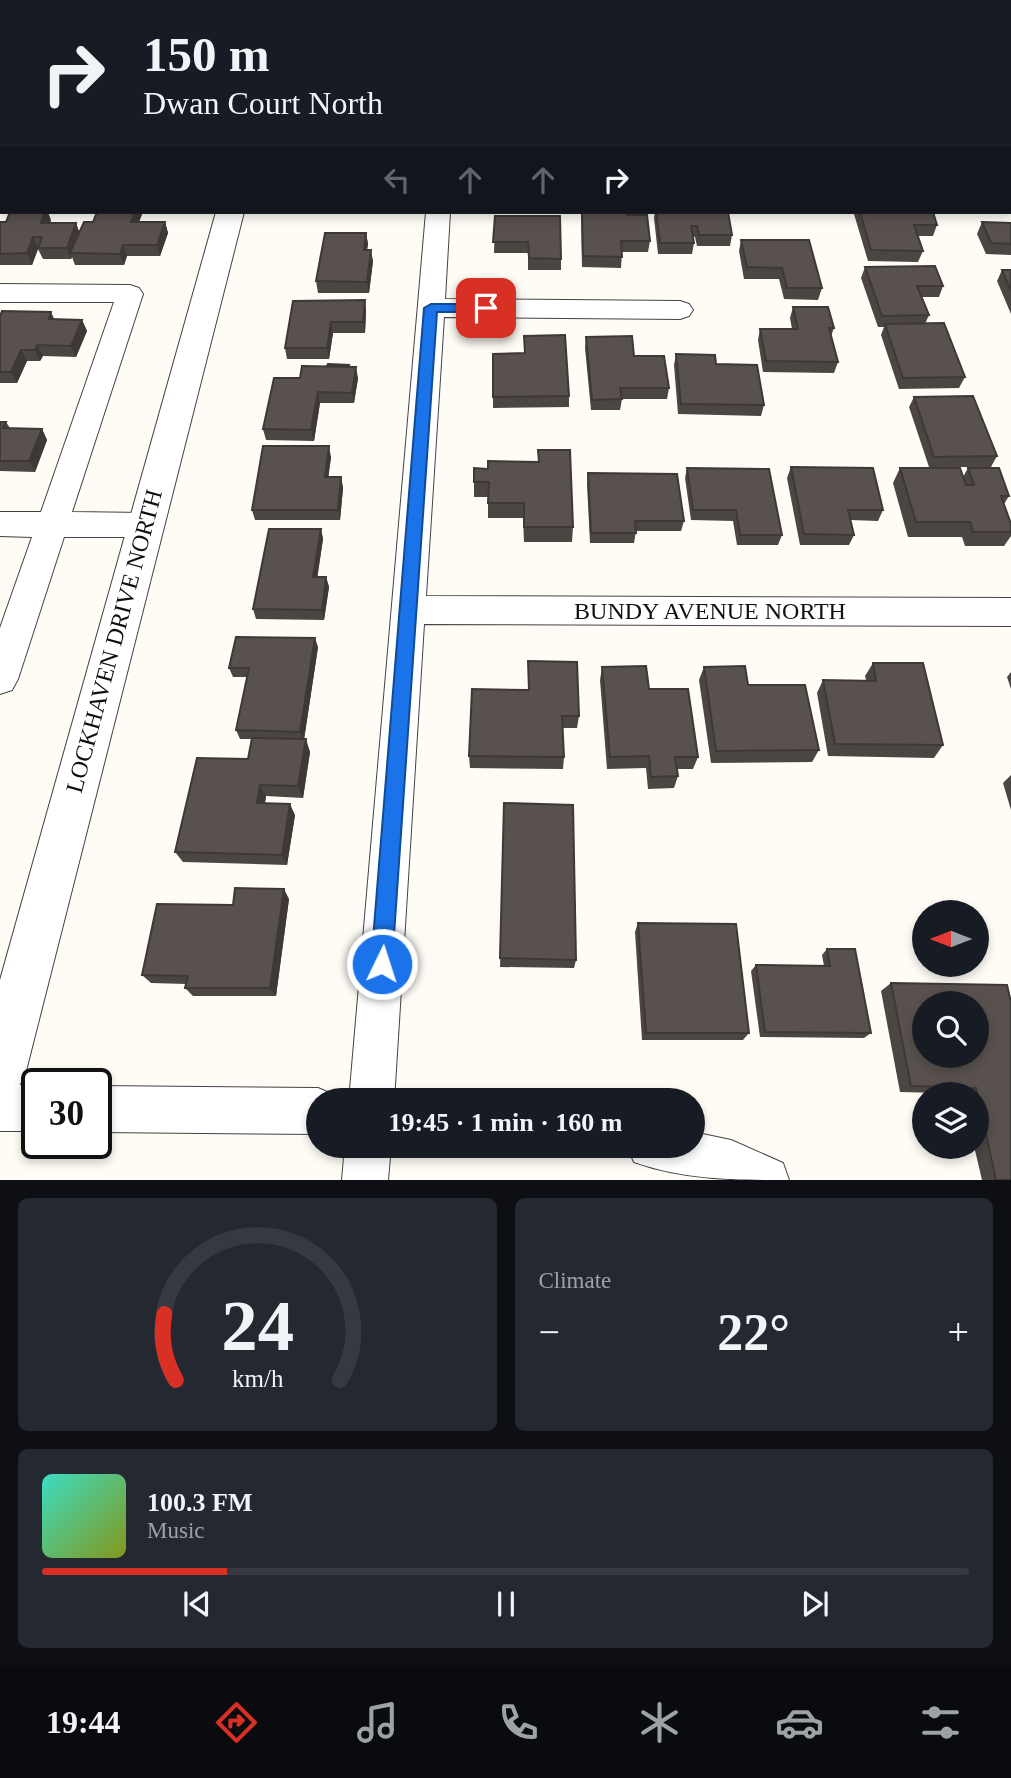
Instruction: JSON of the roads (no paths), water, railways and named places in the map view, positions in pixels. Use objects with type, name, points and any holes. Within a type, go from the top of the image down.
[{"type":"street","name":"LOCKHAVEN DRIVE NORTH","points":[[0,1071],[229,214]]},
{"type":"street","points":[[372,1088],[438,214]]},
{"type":"street","points":[[0,293],[130,294],[0,679]]},
{"type":"street","points":[[431,308],[680,310]]},
{"type":"street","points":[[0,524],[145,525]]},
{"type":"street","name":"BUNDY AVENUE NORTH","points":[[408,610],[1011,612]]},
{"type":"street","points":[[0,1108],[21,1108]]},
{"type":"street","points":[[112,1109],[306,1111]]},
{"type":"street","points":[[365,1180],[367,1158]]},
{"type":"street","points":[[705,1158],[731,1163],[766,1180]]}]
